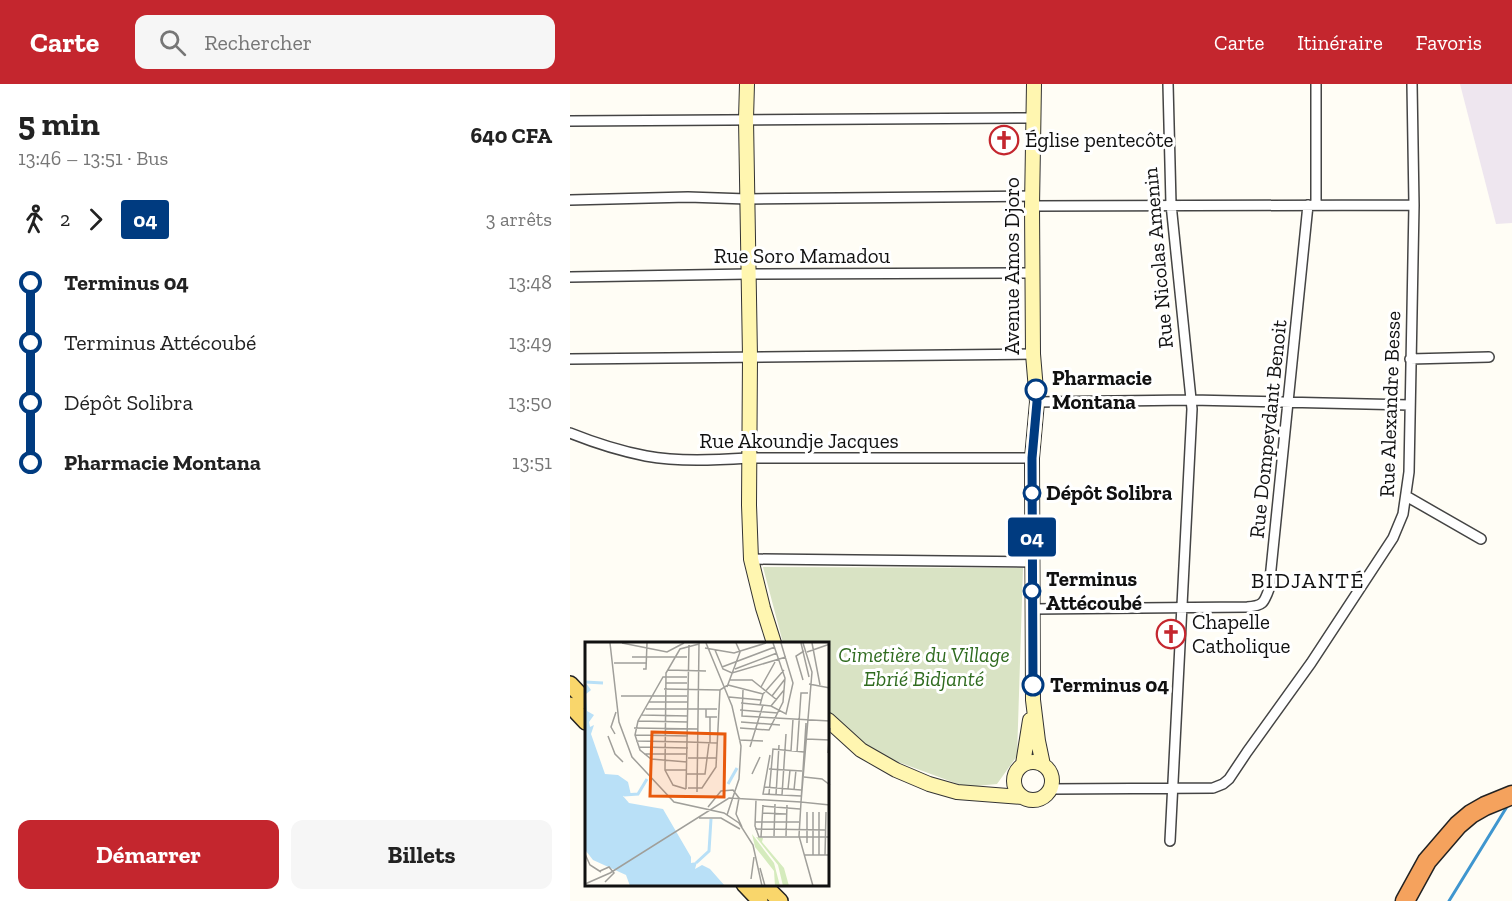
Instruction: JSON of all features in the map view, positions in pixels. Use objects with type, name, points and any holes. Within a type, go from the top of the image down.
[{"type":"highway","points":[[1405,901],[1427,861],[1458,825],[1485,806],[1512,795]]},
{"type":"main road","points":[[570,684],[585,700]]},
{"type":"main road","points":[[570,705],[585,721]]},
{"type":"main road","points":[[745,886],[760,901]]},
{"type":"main road","points":[[764,886],[780,901]]},
{"type":"street","points":[[747,84],[751,559],[774,642]]},
{"type":"street","name":"Avenue Amos Djoro","points":[[1034,84],[1033,354],[1037,402],[1032,458],[1033,700],[1043,765]]},
{"type":"street","name":"Rue Nicolas Amenin","points":[[1168,84],[1171,204],[1191,400],[1170,841]]},
{"type":"street","name":"Rue Dompeydant Benoit","points":[[1032,609],[1247,608],[1265,601],[1269,589],[1312,205],[1316,84]]},
{"type":"street","name":"Rue Alexandre Besse","points":[[1050,789],[1213,788],[1223,784],[1229,779],[1311,663],[1393,538],[1403,514],[1409,472],[1414,205],[1412,84]]},
{"type":"street","points":[[570,121],[1034,118]]},
{"type":"street","points":[[570,200],[688,197],[1414,205]]},
{"type":"street","name":"Rue Soro Mamadou","points":[[570,277],[1033,273]]},
{"type":"street","points":[[570,359],[1033,354]]},
{"type":"street","points":[[1410,359],[1489,357]]},
{"type":"street","points":[[1037,402],[1191,400],[1409,405]]},
{"type":"street","name":"Rue Akoundje Jacques","points":[[570,433],[599,444],[648,456],[706,461],[749,458],[1032,458]]},
{"type":"street","points":[[1406,495],[1480,539]]},
{"type":"street","points":[[751,559],[1032,562]]},
{"type":"street","name":"Avenue Amos Djoro","points":[[1023,764],[1033,700]]},
{"type":"street","points":[[830,722],[861,750],[896,770],[929,784],[957,792],[1022,797]]},
{"type":"street","points":[[1030,762],[1043,765],[1048,769],[1052,782],[1047,795],[1035,801],[1022,797],[1016,792],[1014,783],[1017,769],[1030,762]]},
{"type":"shaded area","points":[[1460,84],[1512,84],[1512,223],[1496,224]]},
{"type":"green space","name":"Cimetière du Village Ebrié Bidjanté","points":[[763,567],[1023,568],[1017,756],[997,784],[966,787],[882,756],[830,719],[830,642],[783,642]]},
{"type":"waterway","points":[[1449,901],[1508,805]]},
{"type":"bus line","name":"04","points":[[1033,685],[1032,458],[1036,390]]},
{"type":"place","name":"Église pentecôte","points":[[1004,140]]},
{"type":"place","name":"Pharmacie Montana","points":[[1036,390]]},
{"type":"place","name":"Dépôt Solibra","points":[[1032,493]]},
{"type":"place","name":"Terminus Attécoubé","points":[[1032,591]]},
{"type":"place","name":"Chapelle Catholique","points":[[1171,634]]},
{"type":"place","name":"Terminus 04","points":[[1033,685]]},
{"type":"district","name":"BIDJANTÉ","points":[[1308,580]]}]
